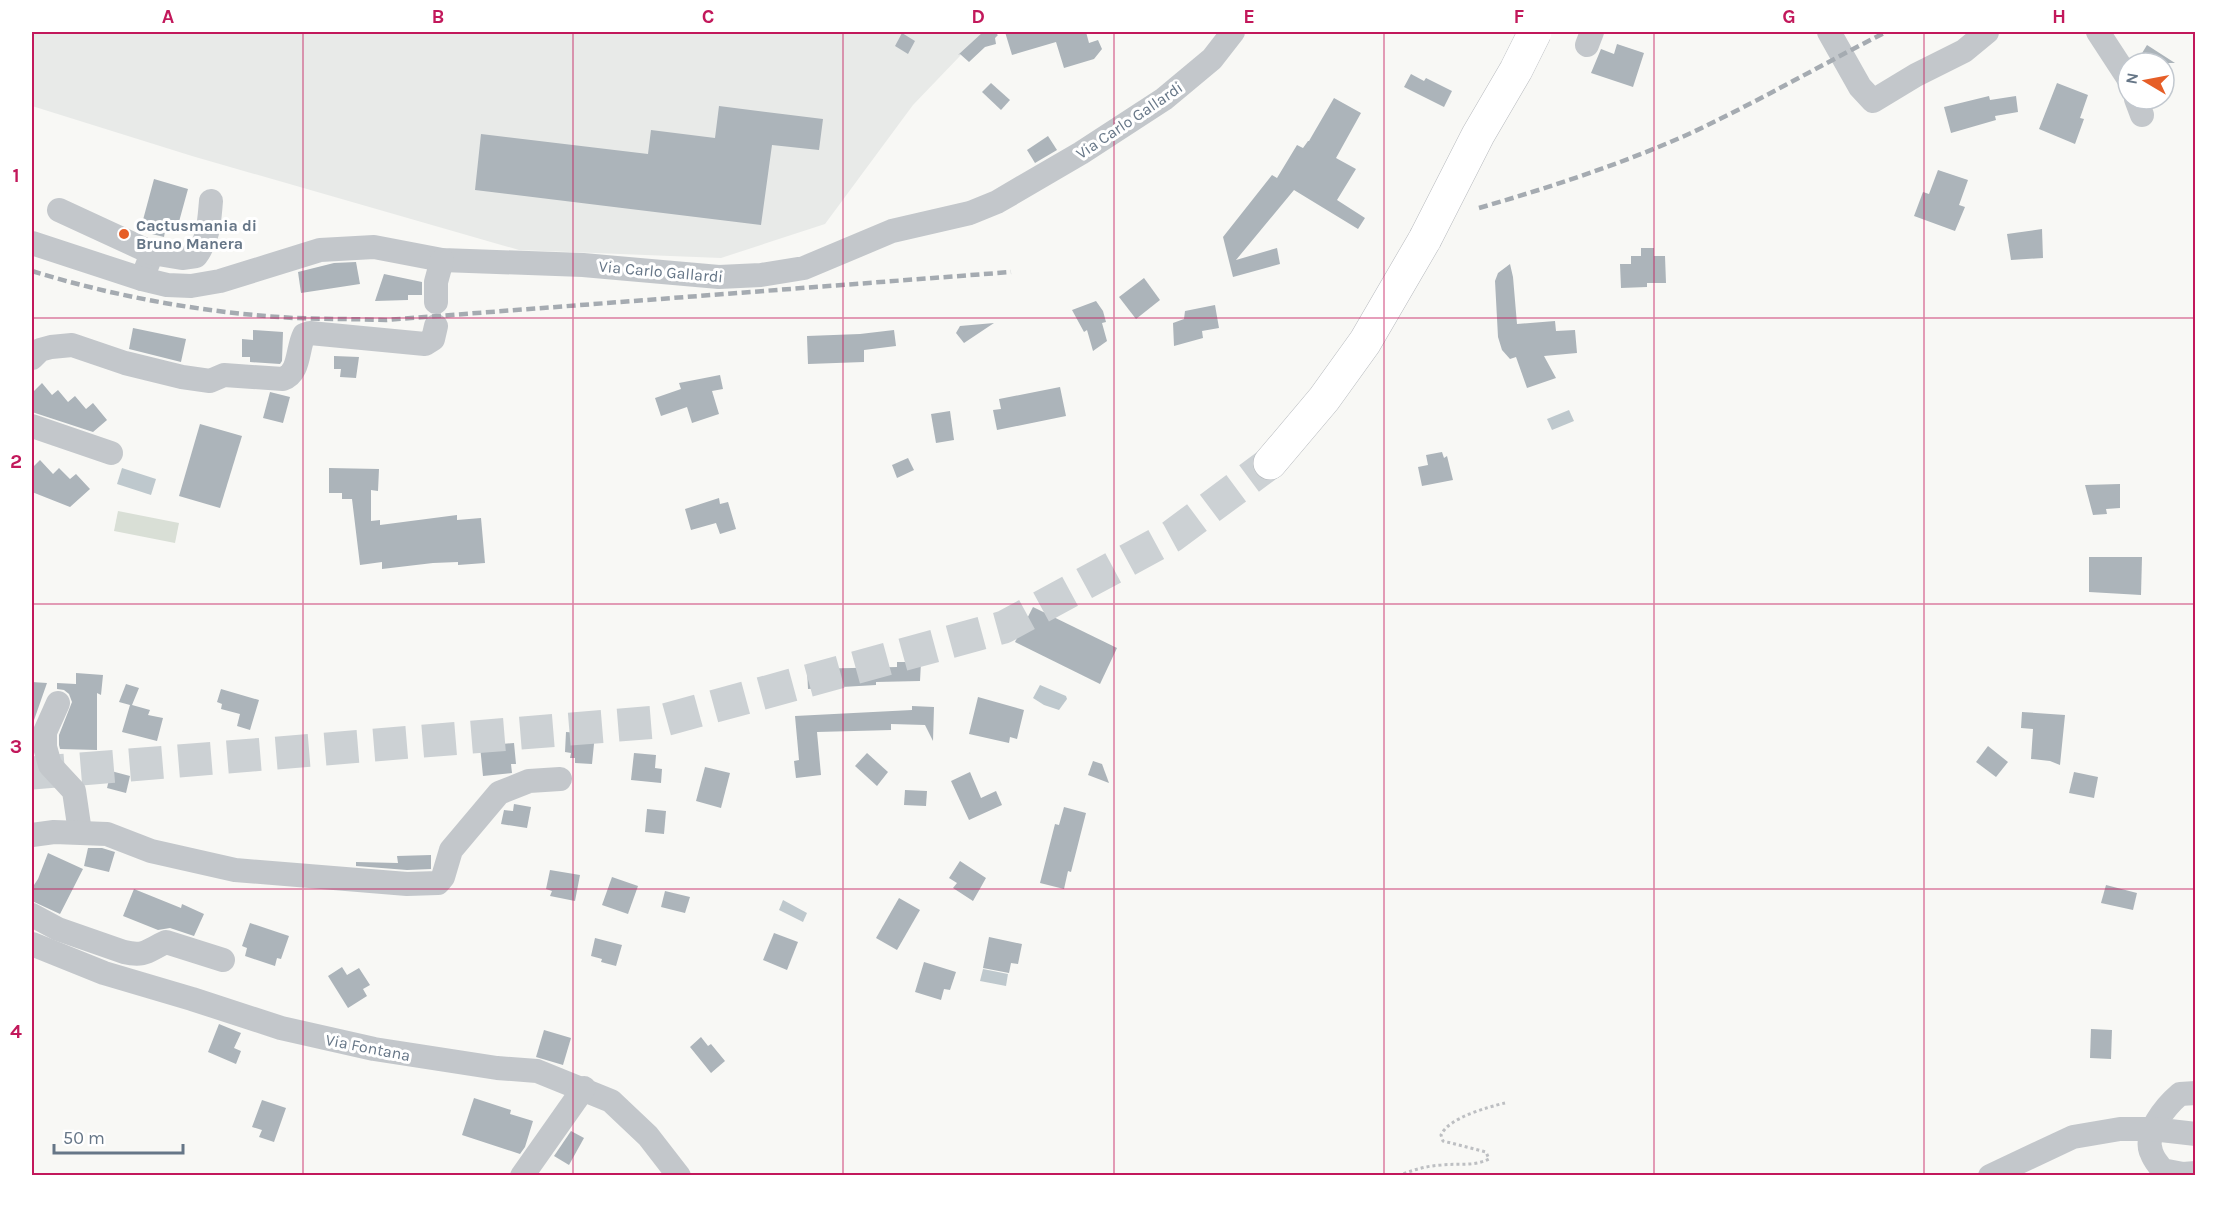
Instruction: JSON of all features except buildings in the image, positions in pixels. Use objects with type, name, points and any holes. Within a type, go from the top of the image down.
[{"type":"highway","points":[[1270,463],[1324,399],[1365,342],[1425,240],[1478,135],[1535,32]]},
{"type":"street","name":"Via Carlo Gallardi","points":[[32,243],[142,279],[167,285],[191,286],[220,281],[320,250],[374,247],[442,260],[583,265],[720,277],[761,275],[804,268],[892,231],[970,213],[997,202],[1081,153],[1164,99],[1212,59],[1233,32]]},
{"type":"street","points":[[1829,32],[1860,87],[1873,101],[1916,75],[1964,51],[1988,32]]},
{"type":"street","points":[[2098,32],[2116,60]]},
{"type":"street","points":[[59,210],[152,253],[182,258],[196,256],[205,244],[211,201]]},
{"type":"street","points":[[142,279],[152,253]]},
{"type":"street","points":[[436,302],[436,282],[442,260]]},
{"type":"street","points":[[32,358],[40,350],[72,345],[125,363],[210,381],[224,375],[283,379],[290,377],[294,370],[304,335],[310,333],[425,344],[433,339],[436,326]]},
{"type":"street","points":[[32,426],[111,453]]},
{"type":"street","points":[[58,703],[45,732],[45,747],[50,765],[74,790],[80,832]]},
{"type":"street","points":[[32,835],[80,832],[107,834],[151,852],[235,870],[407,884],[438,884],[443,877],[451,850],[499,793],[529,782],[560,779]]},
{"type":"street","points":[[32,915],[57,928],[124,952],[148,953],[166,942],[223,960]]},
{"type":"street","name":"Via Fontana","points":[[32,944],[104,973],[280,1028],[384,1051],[497,1068],[537,1071],[584,1088],[611,1101],[648,1136],[679,1176]]},
{"type":"street","points":[[522,1176],[584,1088]]},
{"type":"street","points":[[2196,1094],[2180,1094],[2166,1107],[2152,1129],[2150,1152],[2162,1170],[2183,1174],[2196,1173]]},
{"type":"street","points":[[1990,1176],[2073,1137],[2120,1129],[2152,1129],[2196,1134]]},
{"type":"path","points":[[1398,1176],[1414,1169],[1441,1165],[1479,1164],[1489,1159],[1486,1152],[1443,1141],[1441,1135],[1444,1128],[1467,1116],[1506,1103]]},
{"type":"shaded area","points":[[32,32],[983,32],[913,105],[825,224],[721,258],[519,250],[192,156],[32,106]]},
{"type":"shaded area","points":[[1569,410],[1574,421],[1552,430],[1547,419]]},
{"type":"shaded area","points":[[122,468],[156,479],[151,495],[117,484]]},
{"type":"shaded area","points":[[118,511],[179,523],[175,543],[114,531]]},
{"type":"shaded area","points":[[1040,685],[1066,696],[1067,699],[1059,710],[1033,698]]},
{"type":"shaded area","points":[[783,900],[807,913],[803,922],[779,910]]},
{"type":"shaded area","points":[[983,969],[1008,974],[1006,986],[980,981]]},
{"type":"tunnel","points":[[32,773],[657,722],[1004,627],[1172,536],[1270,463]]},
{"type":"railway","points":[[1479,208],[1586,174],[1691,133],[1886,32]]},
{"type":"railway","points":[[32,271],[96,289],[195,308],[261,316],[386,320],[1011,272]]},
{"type":"place","name":"Cactusmania di Bruno Manera","points":[[124,234]]}]
